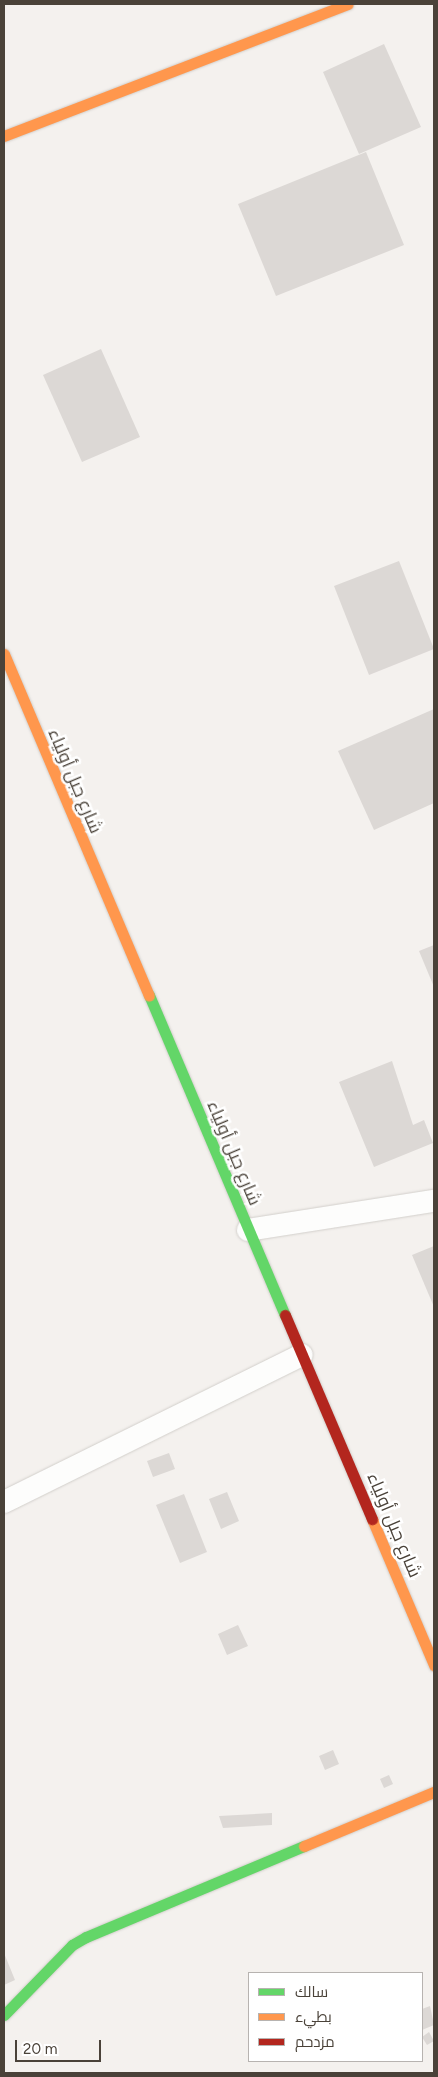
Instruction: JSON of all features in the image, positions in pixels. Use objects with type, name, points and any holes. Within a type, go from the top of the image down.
[{"type":"main road","points":[[4,136],[347,4]]},
{"type":"main road","name":"شارع جبل أولياء","points":[[4,654],[248,1230],[431,1652]]},
{"type":"main road","points":[[4,2015],[72,1945],[86,1937],[434,1792]]},
{"type":"street","points":[[248,1230],[434,1201]]},
{"type":"street","points":[[4,1502],[302,1354]]},
{"type":"building","points":[[384,44],[421,127],[359,154],[323,72]]},
{"type":"building","points":[[366,152],[404,245],[276,296],[238,204]]},
{"type":"building","points":[[101,349],[140,437],[82,462],[43,375]]},
{"type":"building","points":[[399,561],[434,649],[369,675],[334,586]]},
{"type":"building","points":[[434,709],[434,803],[374,830],[338,751]]},
{"type":"building","points":[[434,945],[434,987],[419,951]]},
{"type":"building","points":[[392,1061],[413,1125],[424,1120],[433,1143],[374,1167],[339,1082]]},
{"type":"building","points":[[434,1246],[434,1307],[412,1255]]},
{"type":"building","points":[[169,1453],[175,1469],[153,1477],[147,1461]]},
{"type":"building","points":[[227,1492],[239,1521],[221,1529],[209,1499]]},
{"type":"building","points":[[184,1494],[207,1552],[180,1563],[156,1505]]},
{"type":"building","points":[[238,1625],[248,1646],[227,1655],[218,1634]]},
{"type":"building","points":[[333,1750],[339,1764],[325,1770],[319,1756]]},
{"type":"building","points":[[389,1775],[393,1784],[384,1788],[380,1779]]},
{"type":"building","points":[[272,1813],[272,1825],[223,1828],[219,1816]]},
{"type":"building","points":[[4,1953],[15,1980],[4,1985]]},
{"type":"building","points":[[430,2006],[434,2025],[423,2030],[423,2009]]},
{"type":"building","points":[[429,2032],[434,2041],[427,2045],[423,2036]]},
{"type":"traffic: fast","points":[[149,995],[285,1315]]},
{"type":"traffic: fast","points":[[4,2015],[72,1945],[86,1937],[304,1846]]},
{"type":"traffic: slow","points":[[4,136],[347,4]]},
{"type":"traffic: slow","points":[[4,654],[149,995]]},
{"type":"traffic: slow","points":[[372,1519],[434,1665]]},
{"type":"traffic: slow","points":[[304,1846],[434,1792]]},
{"type":"traffic: jam","points":[[285,1315],[372,1519]]}]
